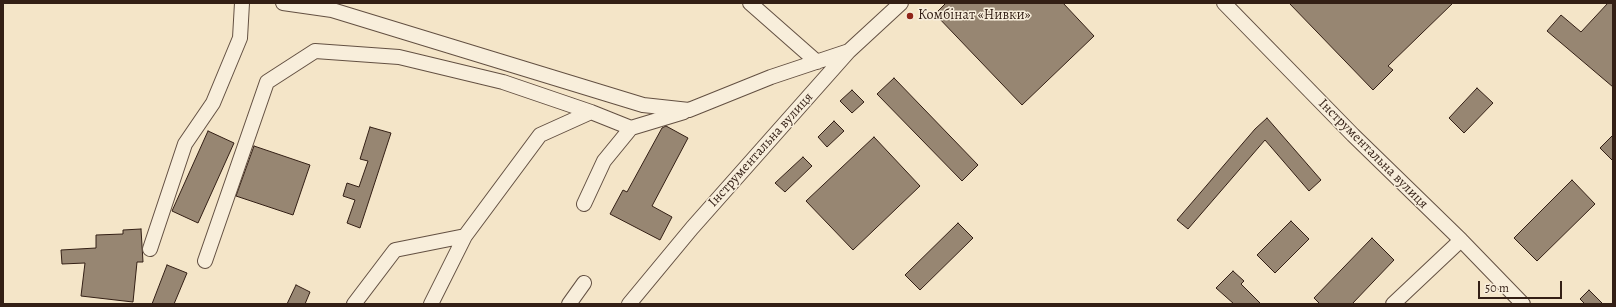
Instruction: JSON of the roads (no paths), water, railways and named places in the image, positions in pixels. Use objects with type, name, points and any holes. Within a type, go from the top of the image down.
[{"type":"street","points":[[150,249],[186,144],[213,103],[240,38],[242,3]]},
{"type":"street","points":[[283,3],[332,10],[643,105],[689,110]]},
{"type":"street","points":[[750,3],[817,62]]},
{"type":"street","name":"Інструментальна вулиця","points":[[629,304],[692,228],[849,51],[901,3]]},
{"type":"street","name":"Інструментальна вулиця","points":[[1224,3],[1352,135],[1461,240],[1523,304]]},
{"type":"street","points":[[205,261],[267,82],[315,51],[399,56],[503,82],[591,112],[631,128]]},
{"type":"street","points":[[584,204],[604,161],[631,128],[689,110],[771,77],[849,51]]},
{"type":"street","points":[[432,304],[465,236],[540,135],[591,112]]},
{"type":"street","points":[[354,304],[395,250],[465,236]]},
{"type":"street","points":[[1393,304],[1461,240]]},
{"type":"street","points":[[569,304],[584,283]]},
{"type":"place","name":"Комбінат «Нивки»","points":[[910,16]]}]
